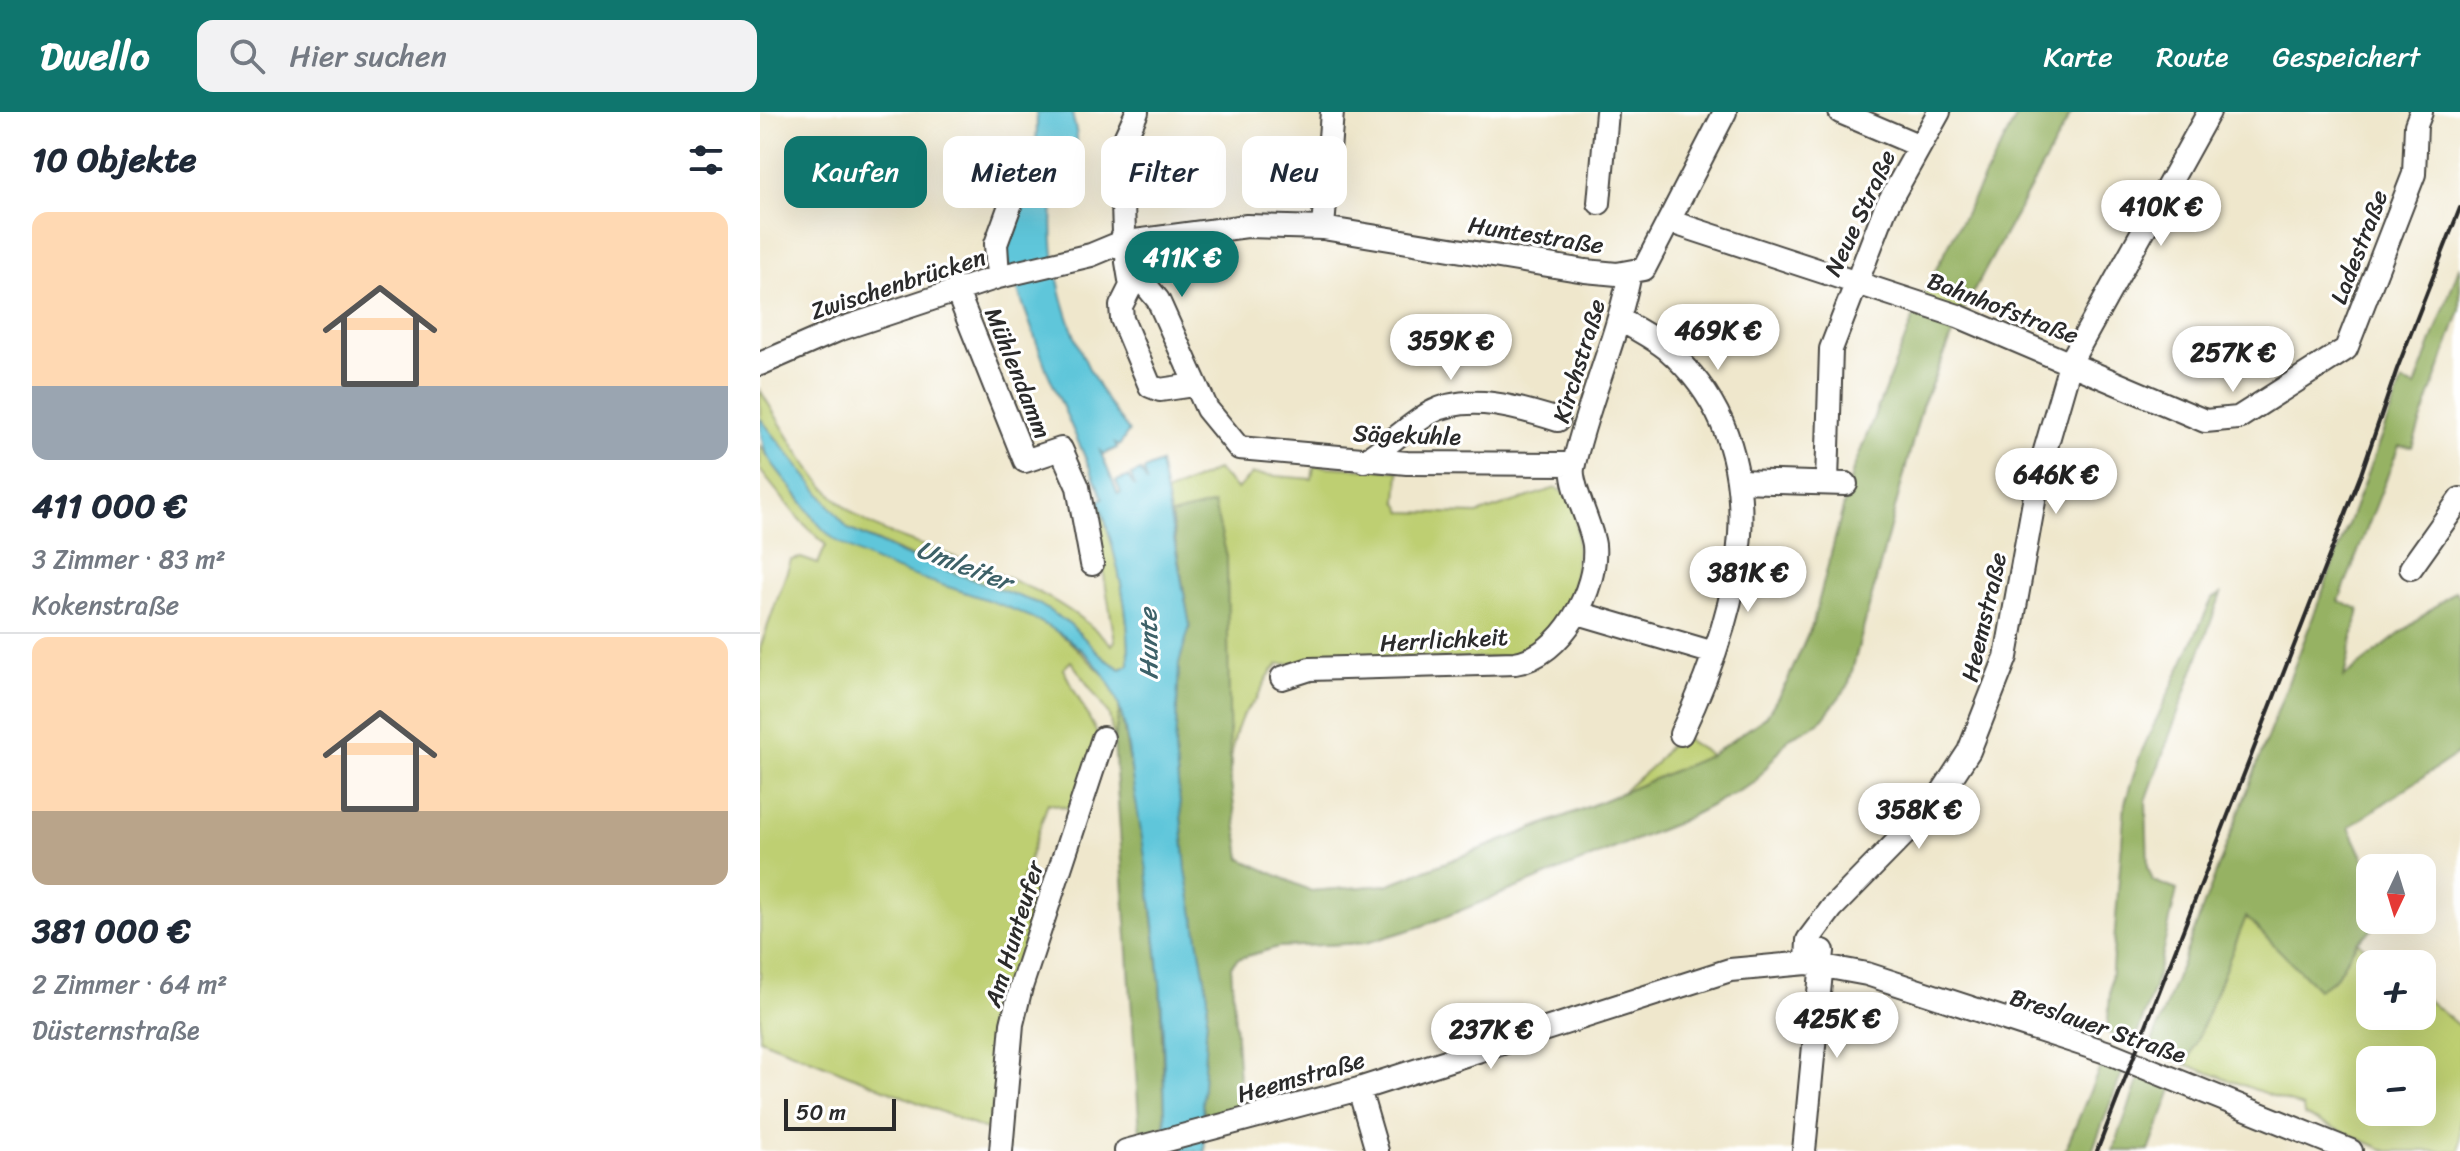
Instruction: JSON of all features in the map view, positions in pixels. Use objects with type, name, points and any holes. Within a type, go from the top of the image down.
[{"type":"street","points":[[1124,250],[1141,266],[1144,283],[1158,300],[1194,385],[1160,390],[1150,386],[1122,319],[1121,306],[1131,286],[1124,250],[1121,147],[1125,130],[1137,112]]},
{"type":"street","points":[[1323,228],[1332,112]]},
{"type":"street","points":[[1599,203],[1607,112]]},
{"type":"street","points":[[1630,273],[1644,269],[1671,222],[1725,112]]},
{"type":"street","points":[[1840,112],[1920,146]]},
{"type":"street","name":"Neue Straße","points":[[1739,481],[1836,483],[1830,358],[1855,282],[1885,209],[1939,112]]},
{"type":"street","name":"Heemstraße","points":[[1126,1151],[1359,1089],[1730,970],[1815,964],[1808,940],[1865,872],[1935,803],[1969,751],[1987,713],[2012,630],[2049,428],[2071,361],[2209,112]]},
{"type":"street","name":"Ladestraße","points":[[2305,379],[2334,360],[2354,335],[2414,174],[2416,125],[2421,112]]},
{"type":"street","points":[[1005,276],[996,244],[1009,208]]},
{"type":"street","name":"Bahnhofstraße","points":[[1671,222],[1958,316],[2071,361],[2205,421],[2238,418],[2305,379]]},
{"type":"street","name":"Huntestraße","points":[[1057,264],[1109,250],[1124,250],[1247,226],[1323,228],[1585,271],[1630,273]]},
{"type":"street","name":"Zwischenbrücken","points":[[760,364],[825,335],[956,289],[1057,264]]},
{"type":"street","name":"Kirchstraße","points":[[1574,464],[1620,319],[1630,273]]},
{"type":"street","name":"Mühlendamm","points":[[956,289],[1025,461],[1061,449],[1078,487],[1092,564]]},
{"type":"street","points":[[1620,319],[1664,346],[1703,390],[1719,421],[1739,481],[1744,520],[1741,549],[1714,653],[1681,734]]},
{"type":"street","name":"Sägekuhle","points":[[1194,385],[1219,427],[1239,448],[1364,461],[1574,464]]},
{"type":"street","points":[[1364,461],[1431,412],[1449,406],[1481,403],[1558,420]]},
{"type":"street","name":"Herrlichkeit","points":[[1282,678],[1310,669],[1521,662],[1537,658],[1554,645],[1578,613],[1594,548],[1589,520],[1573,480],[1574,464]]},
{"type":"street","points":[[2411,568],[2460,499]]},
{"type":"street","points":[[1578,613],[1714,653]]},
{"type":"street","name":"Am Hunteufer","points":[[1001,1151],[1012,1024],[1021,987],[1103,738]]},
{"type":"street","points":[[1804,1151],[1815,964]]},
{"type":"street","name":"Breslauer Straße","points":[[1815,964],[1867,974],[2109,1053],[2351,1151]]},
{"type":"street","points":[[1359,1089],[1377,1151]]},
{"type":"green space","points":[[2019,112],[2072,112],[1966,305],[1922,406],[1848,686],[1819,723],[1789,738],[1754,783],[1677,823],[1422,926],[1366,943],[1278,947],[1237,959],[1231,966],[1205,1117],[1184,584],[1166,493],[1217,470],[1237,489],[1252,474],[1312,479],[1314,466],[1399,471],[1397,501],[1403,512],[1477,514],[1556,488],[1573,498],[1577,544],[1571,596],[1556,627],[1522,657],[1279,664],[1275,668],[1242,716],[1235,736],[1231,788],[1241,859],[1311,891],[1387,885],[1618,795],[1655,764],[1678,734],[1711,755],[1766,717],[1787,682],[1813,623],[1853,470],[1917,309]]},
{"type":"green space","points":[[2019,112],[2072,112],[1966,305],[1926,288]]},
{"type":"green space","points":[[2460,265],[2460,310],[2412,447],[2399,446],[2339,601],[2359,609],[2344,677],[2455,591],[2460,597],[2460,752],[2349,827],[2362,854],[2356,854],[2356,934],[2367,934],[2357,942],[2335,979],[2318,989],[2246,917],[2187,1065],[2149,1050],[2402,382],[2415,387]]},
{"type":"green space","points":[[1917,309],[1956,326],[1922,406],[1848,686],[1819,723],[1789,738],[1754,783],[1677,823],[1422,926],[1366,943],[1278,947],[1237,959],[1231,966],[1241,1109],[1205,1117],[1202,1103],[1208,996],[1186,870],[1175,750],[1179,663],[1190,626],[1171,515],[1214,504],[1227,557],[1230,777],[1241,859],[1311,891],[1387,885],[1555,821],[1711,755],[1766,717],[1787,682],[1813,623],[1853,470]]},
{"type":"green space","points":[[760,390],[815,475],[857,516],[889,533],[1024,585],[1069,610],[1112,645],[1115,641],[1092,503],[1099,501],[1121,582],[1129,665],[1121,669],[1105,659],[1070,624],[848,529],[760,418]]},
{"type":"green space","points":[[760,446],[815,520],[1045,623],[1068,640],[1106,677],[1120,706],[1114,741],[1109,715],[1071,661],[1063,669],[1099,737],[1075,810],[1048,803],[1022,880],[1047,890],[1001,1045],[989,1131],[760,1039],[760,648],[791,560],[801,558],[818,564],[826,545],[799,519],[760,470]]},
{"type":"green space","points":[[2221,594],[2146,801],[2148,867],[2153,881],[2177,890],[2154,988],[2134,1043],[2107,1032],[2125,803],[2140,755],[2212,599]]},
{"type":"green space","points":[[1120,706],[1146,857],[1160,983],[1165,1126],[1140,1133],[1114,741]]},
{"type":"green space","points":[[2246,916],[2337,971],[2358,942],[2367,950],[2356,950],[2356,1030],[2436,1030],[2436,1007],[2460,1027],[2460,1151],[2387,1151],[2304,1115],[2303,1107],[2187,1065]]},
{"type":"green space","points":[[2103,1060],[2124,1068],[2092,1151],[2065,1151]]},
{"type":"green space","points":[[2141,1073],[2173,1087],[2149,1151],[2113,1151]]},
{"type":"water","points":[[1036,112],[1072,112],[1076,136],[1036,136]]},
{"type":"water","name":"Hunte","points":[[1017,208],[1053,208],[1055,264],[1070,324],[1096,381],[1129,431],[1119,446],[1115,444],[1117,448],[1104,454],[1100,451],[1118,494],[1121,493],[1116,481],[1128,477],[1135,487],[1131,475],[1141,471],[1147,483],[1144,470],[1160,463],[1190,626],[1179,663],[1175,750],[1186,870],[1208,996],[1202,1103],[1205,1151],[1167,1151],[1162,1003],[1152,910],[1126,733],[1119,705],[1107,680],[1083,652],[1054,629],[982,598],[869,559],[837,541],[819,524],[774,465],[762,441],[760,418],[848,529],[905,555],[1037,603],[1070,624],[1105,659],[1121,669],[1129,665],[1124,603],[1099,501],[1103,498],[1047,371],[1006,257]]},
{"type":"railway","points":[[2097,1151],[2361,474],[2397,369],[2460,208]]},
{"type":"water label","name":"Umleiter","points":[[964,565]]}]
